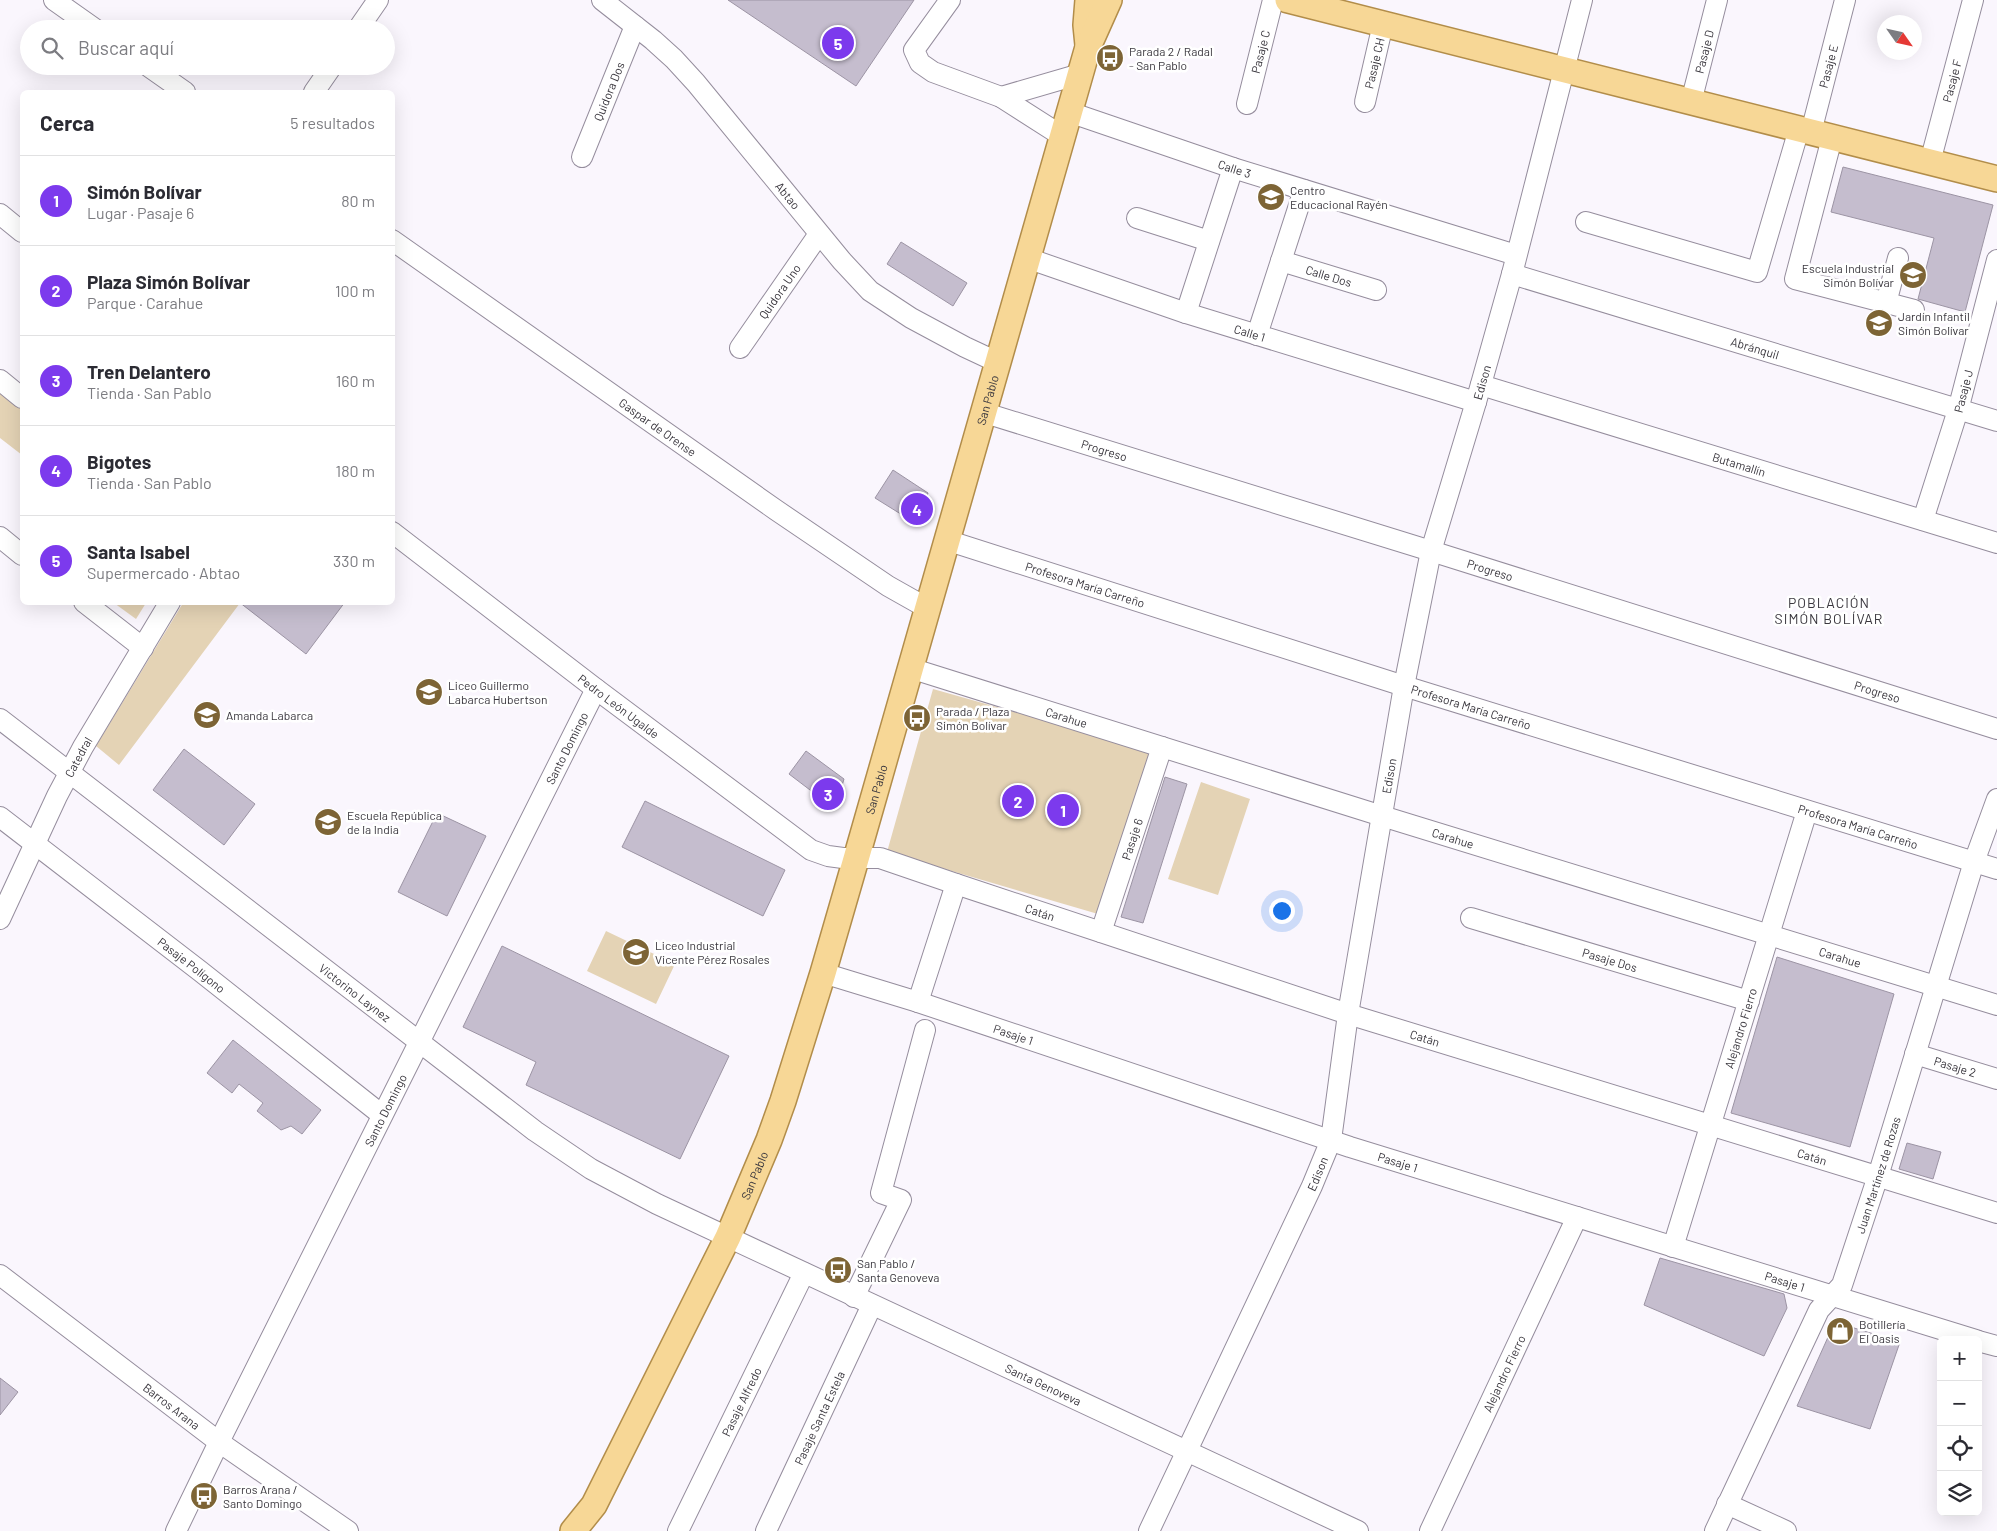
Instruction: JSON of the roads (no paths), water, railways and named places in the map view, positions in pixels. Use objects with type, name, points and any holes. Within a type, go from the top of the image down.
[{"type":"main road","name":"San Pablo","points":[[1088,0],[1086,25],[1088,47]]},
{"type":"main road","name":"San Pablo","points":[[574,1531],[594,1505],[728,1237],[769,1140],[823,973],[1026,258],[1088,47],[1109,0]]},
{"type":"main road","points":[[1288,0],[1997,179]]},
{"type":"main road","name":"San Pablo","points":[[591,1531],[594,1505]]},
{"type":"street","points":[[54,0],[82,20]]},
{"type":"street","points":[[364,20],[378,0]]},
{"type":"street","name":"Abtao","points":[[602,0],[674,59],[859,280],[882,300],[950,339],[997,362]]},
{"type":"street","points":[[950,0],[914,50],[920,63],[933,72],[1002,97],[1062,136]]},
{"type":"street","name":"Pasaje C","points":[[1247,104],[1273,0]]},
{"type":"street","name":"Edison","points":[[1149,1531],[1312,1186],[1331,1140],[1348,1014],[1404,686],[1430,551],[1478,394],[1514,265],[1582,0]]},
{"type":"street","name":"Pasaje D","points":[[1691,102],[1717,0]]},
{"type":"street","name":"Pasaje E","points":[[1814,133],[1845,0]]},
{"type":"street","name":"Pasaje F","points":[[1930,162],[1973,0]]},
{"type":"street","name":"Pasaje CH","points":[[1365,102],[1383,24]]},
{"type":"street","name":"Quidora Dos","points":[[582,157],[635,26]]},
{"type":"street","points":[[1002,97],[1080,74]]},
{"type":"street","points":[[161,75],[182,90]]},
{"type":"street","points":[[315,90],[326,75]]},
{"type":"street","name":"Calle 3","points":[[1069,112],[1304,190],[1514,265]]},
{"type":"street","points":[[1586,222],[1757,272],[1814,133]]},
{"type":"street","points":[[1814,133],[1795,279],[1914,310]]},
{"type":"street","points":[[1186,313],[1233,168]]},
{"type":"street","points":[[1257,335],[1304,190]]},
{"type":"street","points":[[0,214],[20,230]]},
{"type":"street","points":[[1137,218],[1209,241]]},
{"type":"street","name":"Quidora Uno","points":[[740,348],[819,234]]},
{"type":"street","name":"Gaspar de Orense","points":[[396,250],[888,586],[927,608]]},
{"type":"street","name":"Calle 1","points":[[1026,258],[1186,313],[1257,335],[1478,394]]},
{"type":"street","points":[[1886,303],[1898,258]]},
{"type":"street","name":"Pasaje J","points":[[1923,520],[1958,410],[1997,260]]},
{"type":"street","name":"Calle Dos","points":[[1281,261],[1376,290]]},
{"type":"street","name":"Abránquil","points":[[1514,265],[1997,422]]},
{"type":"street","points":[[0,380],[20,396]]},
{"type":"street","name":"Butamallín","points":[[1478,394],[1923,520],[1997,543]]},
{"type":"street","name":"Progreso","points":[[982,412],[1997,729]]},
{"type":"street","name":"Pedro León Ugalde","points":[[395,534],[596,689],[811,850],[828,856],[856,859]]},
{"type":"street","points":[[0,537],[20,553]]},
{"type":"street","name":"Profesora María Carreño","points":[[946,540],[1404,686],[1997,869]]},
{"type":"street","points":[[88,605],[143,648]]},
{"type":"street","name":"Catedral","points":[[0,919],[70,771],[168,605]]},
{"type":"street","name":"Carahue","points":[[910,668],[1382,816],[1997,1005]]},
{"type":"street","name":"Santo Domingo","points":[[176,1531],[596,689]]},
{"type":"street","name":"Victorino Laynez","points":[[0,718],[535,1131],[616,1184],[728,1237]]},
{"type":"street","name":"Pasaje 6","points":[[1101,932],[1162,747]]},
{"type":"street","name":"Juan Martínez de Rozas","points":[[1715,1531],[1819,1310],[1842,1285],[1878,1176],[1974,862],[1997,799]]},
{"type":"street","name":"Alejandro Fierro","points":[[1673,1247],[1807,811]]},
{"type":"street","name":"Pasaje Polígono","points":[[0,817],[200,971],[382,1115]]},
{"type":"street","name":"Catán","points":[[856,859],[880,858],[897,862],[956,884],[1348,1014],[1997,1213]]},
{"type":"street","points":[[918,1002],[956,884]]},
{"type":"street","name":"Pasaje Dos","points":[[1471,918],[1749,1001]]},
{"type":"street","name":"Pasaje 1","points":[[823,973],[918,1002],[1331,1140],[1964,1336]]},
{"type":"street","name":"Pasaje Santa Estela","points":[[766,1531],[863,1301],[901,1200],[881,1193],[924,1030]]},
{"type":"street","name":"Pasaje 2","points":[[1915,1054],[1997,1079]]},
{"type":"street","name":"Alejandro Fierro","points":[[1430,1531],[1577,1217]]},
{"type":"street","name":"Santa Genoveva","points":[[728,1237],[1358,1531]]},
{"type":"street","name":"Pasaje Alfredo","points":[[678,1531],[804,1273]]},
{"type":"street","name":"Barros Arana","points":[[0,1275],[219,1442],[348,1531]]},
{"type":"street","name":"Pasaje 1","points":[[1982,1342],[1997,1346]]},
{"type":"street","points":[[1728,1504],[1786,1531]]},
{"type":"place","name":"Santa Isabel","points":[[838,43]]},
{"type":"place","name":"Parada 2 / Radal - San Pablo","points":[[1110,58]]},
{"type":"place","name":"Centro Educacional Rayén","points":[[1271,197]]},
{"type":"place","name":"Escuela Industrial Simón Bolívar","points":[[1913,275]]},
{"type":"place","name":"Jardín Infantil Simón Bolívar","points":[[1879,323]]},
{"type":"place","name":"Bigotes","points":[[917,509]]},
{"type":"place","name":"Liceo Guillermo Labarca Hubertson","points":[[429,692]]},
{"type":"place","name":"Amanda Labarca","points":[[207,715]]},
{"type":"place","name":"Parada / Plaza Simón Bolívar","points":[[917,718]]},
{"type":"place","name":"Tren Delantero","points":[[828,794]]},
{"type":"place","name":"Plaza Simón Bolívar","points":[[1018,801]]},
{"type":"place","name":"Simón Bolívar","points":[[1063,810]]},
{"type":"place","name":"Escuela República de la India","points":[[328,822]]},
{"type":"place","name":"Liceo Industrial Vicente Pérez Rosales","points":[[636,952]]},
{"type":"place","name":"San Pablo / Santa Genoveva","points":[[838,1270]]},
{"type":"place","name":"Botillería El Oasis","points":[[1840,1331]]},
{"type":"place","name":"Barros Arana / Santo Domingo","points":[[204,1496]]},
{"type":"district","name":"POBLACIÓN SIMÓN BOLÍVAR","points":[[1829,610]]}]
